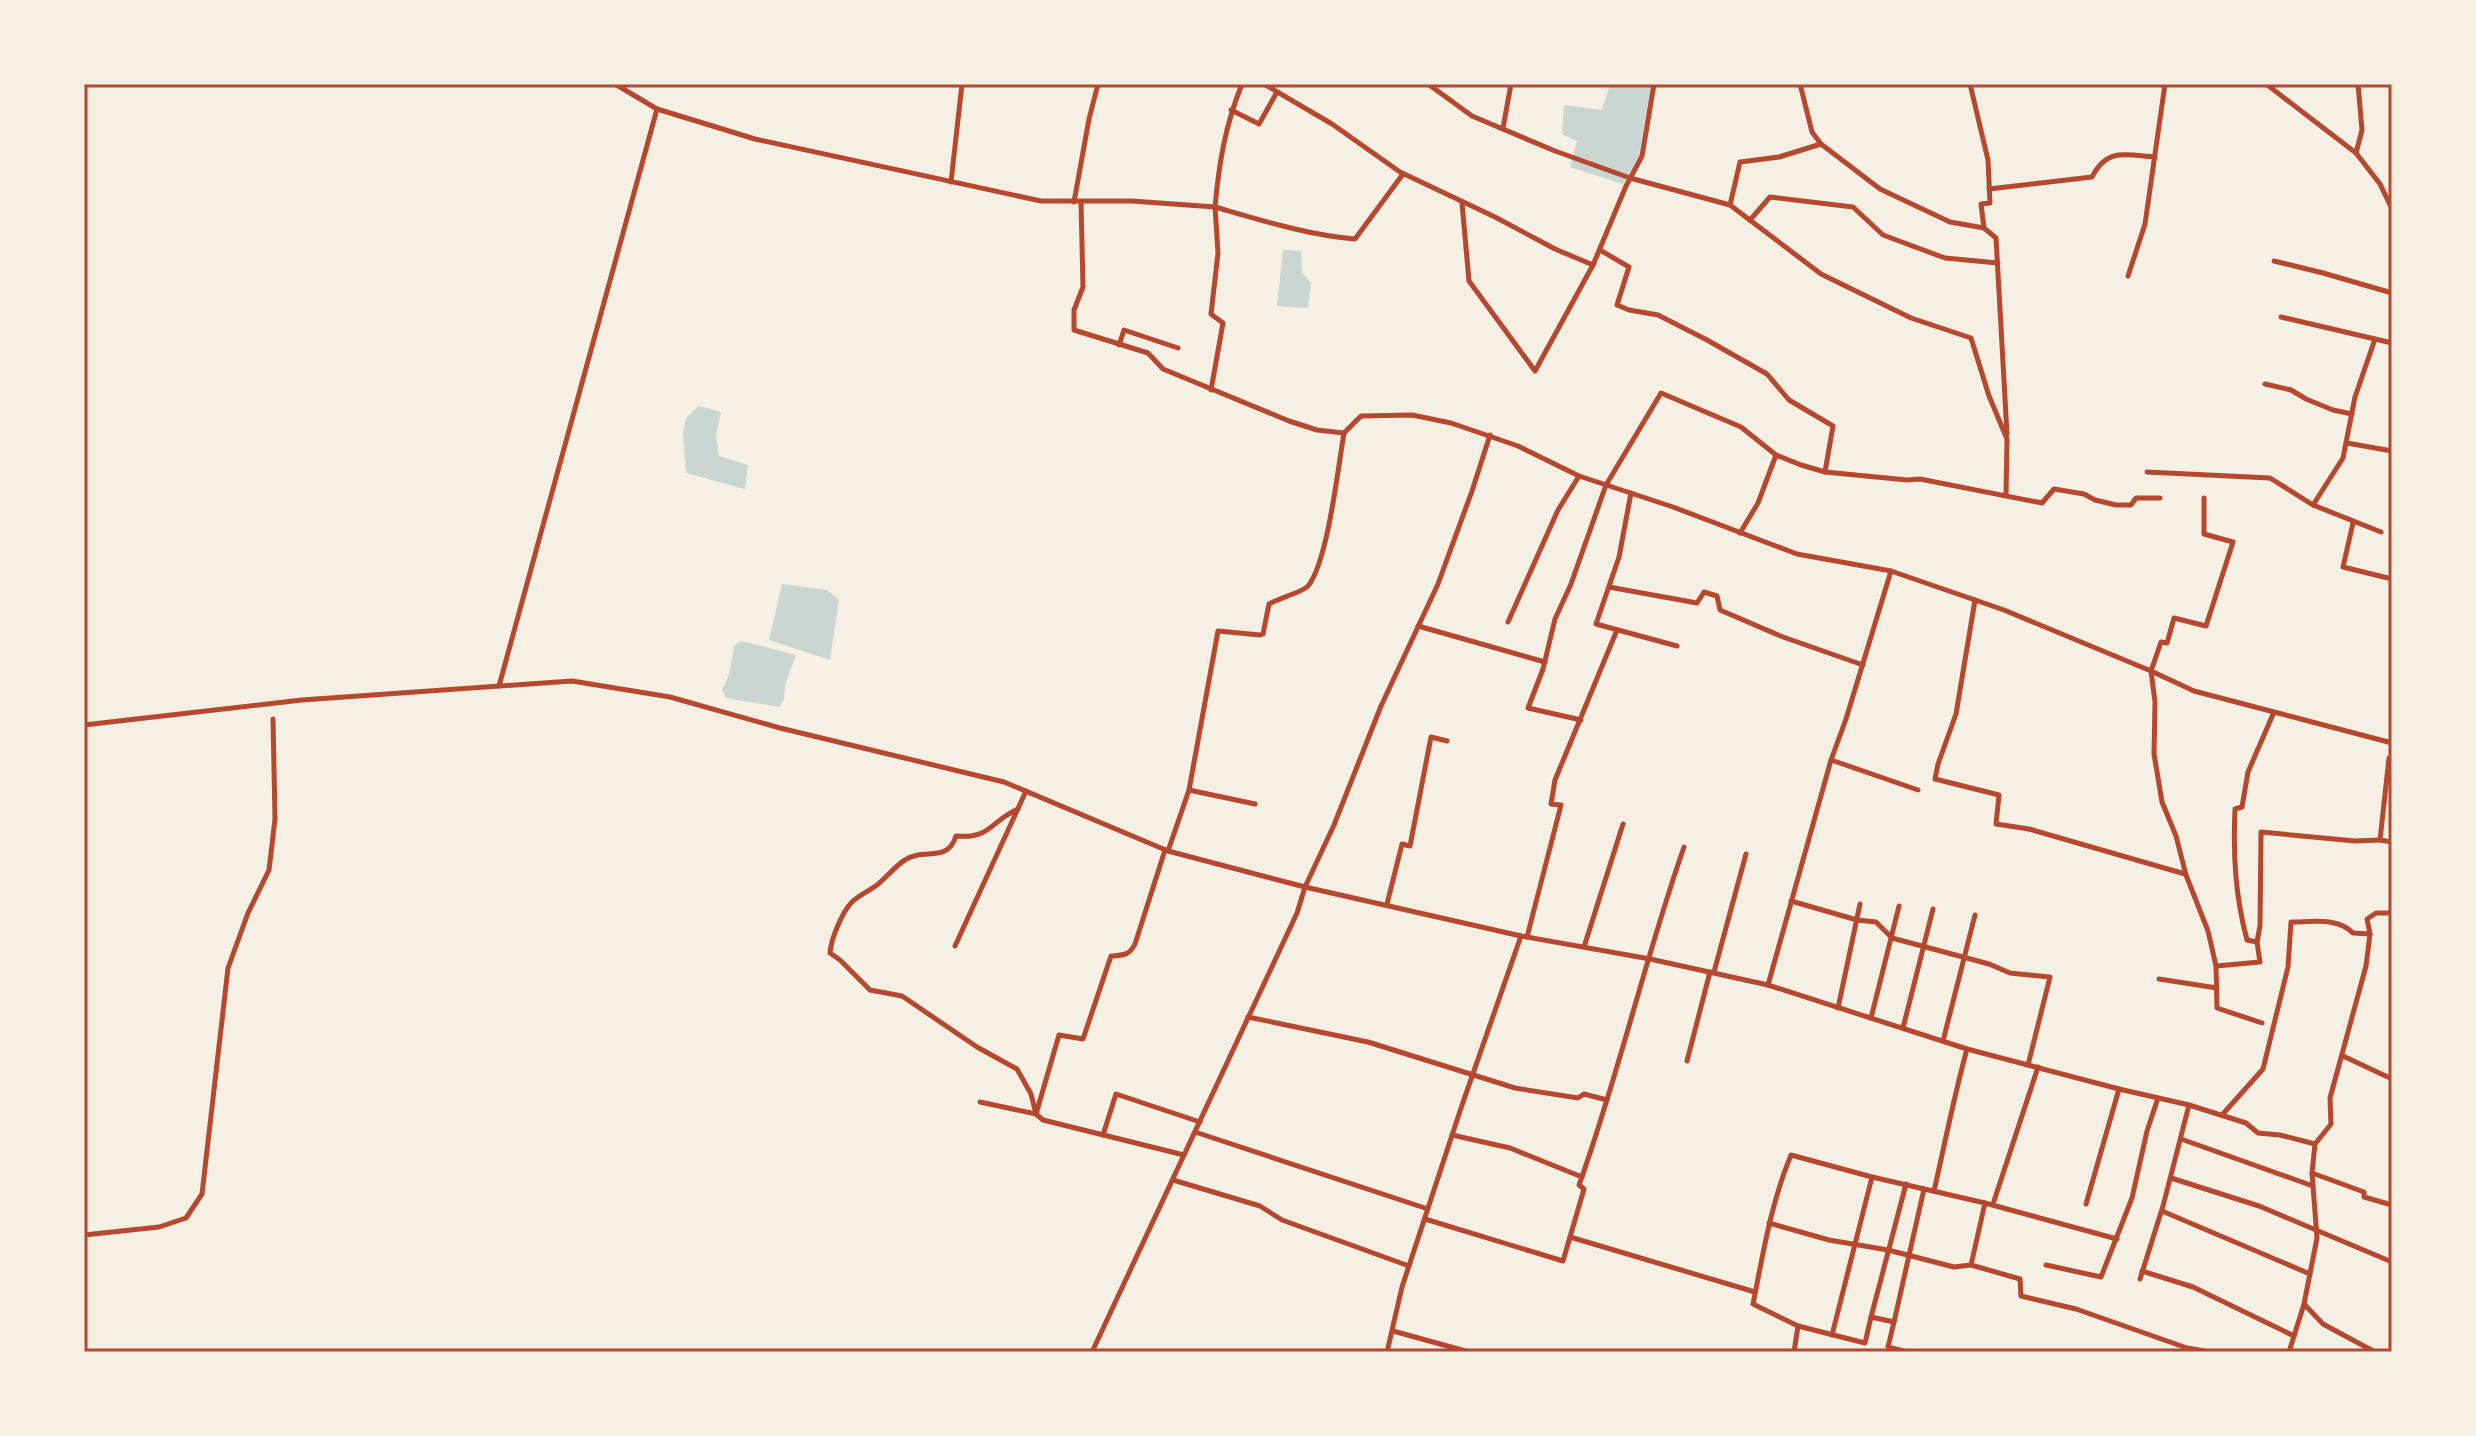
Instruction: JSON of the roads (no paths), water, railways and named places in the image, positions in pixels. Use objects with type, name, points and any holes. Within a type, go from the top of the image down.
[{"type":"street","points":[[615,84],[657,109],[755,139],[1041,201],[1132,201],[1215,207],[1309,232],[1355,239],[1404,174]]},
{"type":"street","points":[[951,182],[962,84]]},
{"type":"street","points":[[1098,84],[1089,119],[1078,202],[1083,287],[1074,310],[1074,330],[1148,353],[1163,369],[1289,421],[1317,430],[1344,433]]},
{"type":"street","points":[[1211,390],[1223,323],[1211,314],[1218,253],[1215,207],[1219,158],[1231,110],[1242,84]]},
{"type":"street","points":[[1264,84],[1332,124],[1404,174],[1593,265]]},
{"type":"street","points":[[1428,84],[1472,116],[1555,151],[1630,178],[1730,205],[1821,274],[1911,318],[1971,338],[1989,396],[2007,439]]},
{"type":"street","points":[[1503,128],[1511,84]]},
{"type":"street","points":[[1462,202],[1469,281],[1535,371],[1593,265],[1642,156],[1654,84]]},
{"type":"street","points":[[1800,84],[1812,132],[1821,144],[1880,189],[1950,222],[1984,228],[1996,238],[2007,439],[2006,495]]},
{"type":"street","points":[[1970,84],[1988,160],[1990,203],[1981,204],[1984,228]]},
{"type":"street","points":[[2128,276],[2145,224],[2165,84]]},
{"type":"street","points":[[2266,84],[2356,153],[2380,184],[2392,209]]},
{"type":"street","points":[[2356,153],[2362,130],[2358,84]]},
{"type":"street","points":[[1231,110],[1259,124],[1277,92]]},
{"type":"street","points":[[499,686],[657,109]]},
{"type":"street","points":[[1730,205],[1740,162],[1779,157],[1821,144]]},
{"type":"street","points":[[1989,189],[2092,177],[2099,164],[2115,154],[2155,157]]},
{"type":"street","points":[[1750,220],[1770,197],[1853,207],[1883,235],[1945,258],[1998,263]]},
{"type":"street","points":[[1600,250],[1629,267],[1617,305],[1658,315],[1707,340],[1767,374],[1789,400],[1833,426],[1825,472]]},
{"type":"street","points":[[2274,261],[2392,293]]},
{"type":"street","points":[[2281,317],[2392,343]]},
{"type":"street","points":[[1119,345],[1124,330],[1178,348]]},
{"type":"street","points":[[2313,505],[2340,467],[2362,375],[2375,339]]},
{"type":"street","points":[[2265,384],[2291,390],[2333,410],[2352,414]]},
{"type":"street","points":[[1581,720],[1528,708],[1545,662],[1555,619],[1571,584],[1606,485],[1661,393],[1741,427],[1776,455],[1825,472],[1920,479],[2042,503],[2054,489],[2084,494],[2116,505],[2131,505],[2136,498],[2160,498]]},
{"type":"street","points":[[1036,1114],[1059,1035],[1083,1039],[1111,956],[1131,952],[1135,944],[1189,790],[1218,631],[1263,634],[1269,604],[1308,586],[1321,559],[1344,433],[1361,416],[1412,415],[1490,435],[1579,476],[1797,554],[1891,571],[1975,600],[2061,632],[2194,691],[2392,743]]},
{"type":"street","points":[[1092,1352],[1297,913],[1381,706],[1438,584],[1490,435]]},
{"type":"street","points":[[2347,443],[2392,451]]},
{"type":"street","points":[[1740,533],[1758,503],[1776,455]]},
{"type":"street","points":[[2147,472],[2270,478],[2313,505],[2381,532]]},
{"type":"street","points":[[1508,622],[1558,510],[1579,476]]},
{"type":"street","points":[[1631,493],[1619,557],[1596,624],[1677,646]]},
{"type":"street","points":[[2204,498],[2204,534],[2233,542],[2206,626],[2174,618],[2167,643],[2161,642],[2151,671],[2155,702],[2154,754],[2162,802],[2208,931],[2216,966],[2217,1008],[2262,1023]]},
{"type":"street","points":[[2353,523],[2343,567],[2392,579]]},
{"type":"street","points":[[1768,985],[1831,760],[1891,571]]},
{"type":"street","points":[[1609,587],[1697,603],[1704,592],[1717,596],[1720,610],[1783,637],[1863,665]]},
{"type":"street","points":[[1975,600],[1956,714],[1935,779],[1999,795],[1996,824],[2029,829],[2186,875]]},
{"type":"street","points":[[1418,626],[1545,662]]},
{"type":"street","points":[[1387,1352],[1402,1287],[1452,1135],[1524,937],[1561,805],[1551,804],[1555,780],[1617,630]]},
{"type":"street","points":[[84,725],[302,700],[572,681],[670,697],[780,728],[1004,782],[1166,851],[1305,887],[1524,937],[1650,959],[1768,985],[1967,1049],[2189,1105],[2246,1123],[2258,1133],[2315,1144]]},
{"type":"street","points":[[2257,942],[2247,940],[2243,924],[2233,857],[2235,809],[2242,807],[2248,772],[2274,712]]},
{"type":"street","points":[[84,1235],[159,1227],[186,1218],[202,1194],[228,968],[248,913],[269,870],[275,819],[273,719]]},
{"type":"street","points":[[1387,904],[1402,844],[1410,846],[1431,737],[1447,741]]},
{"type":"street","points":[[2380,840],[2389,758],[2392,759]]},
{"type":"street","points":[[1831,760],[1918,790]]},
{"type":"street","points":[[1189,790],[1255,804]]},
{"type":"street","points":[[955,946],[1026,791]]},
{"type":"street","points":[[1018,809],[1001,817],[982,835],[956,836],[953,846],[941,854],[907,858],[850,904],[831,941],[830,953],[870,990],[902,996],[977,1047],[1017,1069],[1031,1094],[1036,1114]]},
{"type":"street","points":[[1584,947],[1623,824]]},
{"type":"street","points":[[2216,966],[2260,962],[2257,942],[2260,926],[2261,832],[2392,842]]},
{"type":"street","points":[[1425,1219],[1563,1261],[1584,1189],[1579,1185],[1650,959],[1658,920],[1684,847]]},
{"type":"street","points":[[1687,1061],[1746,854]]},
{"type":"street","points":[[1791,901],[1857,920],[1876,922],[1892,938],[1989,964],[2010,973],[2050,977],[2028,1065]]},
{"type":"street","points":[[1838,1008],[1860,904]]},
{"type":"street","points":[[1871,1018],[1899,906]]},
{"type":"street","points":[[1903,1028],[1933,909]]},
{"type":"street","points":[[2289,1352],[2304,1304],[2317,1232],[2312,1173],[2315,1144],[2331,1124],[2330,1098],[2366,966],[2370,934],[2367,919],[2376,913],[2392,913]]},
{"type":"street","points":[[1943,1041],[1975,915]]},
{"type":"street","points":[[2222,1115],[2263,1069],[2288,967],[2291,922],[2330,922],[2345,925],[2353,933],[2370,934]]},
{"type":"street","points":[[2159,979],[2217,988]]},
{"type":"street","points":[[1248,1017],[1368,1042],[1515,1088],[1578,1098],[1584,1094],[1607,1100]]},
{"type":"street","points":[[1934,1191],[1967,1049]]},
{"type":"street","points":[[2343,1056],[2392,1079]]},
{"type":"street","points":[[1994,1201],[2038,1067]]},
{"type":"street","points":[[2086,1204],[2119,1089]]},
{"type":"street","points":[[1103,1135],[1116,1094],[1200,1122]]},
{"type":"street","points":[[2046,1265],[2101,1277],[2132,1198],[2158,1098]]},
{"type":"street","points":[[980,1102],[1036,1114],[1043,1120],[1184,1155]]},
{"type":"street","points":[[2140,1279],[2162,1211],[2189,1105]]},
{"type":"street","points":[[1195,1132],[1428,1209]]},
{"type":"street","points":[[1452,1135],[1510,1148],[1582,1177]]},
{"type":"street","points":[[2181,1139],[2313,1186]]},
{"type":"street","points":[[1906,1184],[1865,1343],[1798,1326],[1753,1304],[1769,1223],[1780,1181],[1791,1155],[1985,1203],[2117,1239]]},
{"type":"street","points":[[2312,1173],[2364,1192],[2364,1197],[2392,1205]]},
{"type":"street","points":[[1832,1336],[1872,1177]]},
{"type":"street","points":[[2171,1178],[2259,1206],[2392,1262]]},
{"type":"street","points":[[1173,1180],[1260,1206],[1282,1220],[1409,1266]]},
{"type":"street","points":[[1907,1352],[1888,1347],[1924,1189]]},
{"type":"street","points":[[1971,1265],[1985,1203]]},
{"type":"street","points":[[2162,1211],[2310,1274]]},
{"type":"street","points":[[1769,1223],[1829,1240],[1888,1250],[1954,1267],[1971,1265],[2020,1279],[2021,1296],[2076,1309],[2187,1348],[2210,1352]]},
{"type":"street","points":[[1570,1237],[1755,1292]]},
{"type":"street","points":[[2142,1271],[2193,1287],[2294,1336]]},
{"type":"street","points":[[2304,1304],[2323,1324],[2375,1352]]},
{"type":"street","points":[[1871,1317],[1894,1322]]},
{"type":"street","points":[[1794,1352],[1798,1326]]},
{"type":"street","points":[[1393,1331],[1469,1352]]}]
